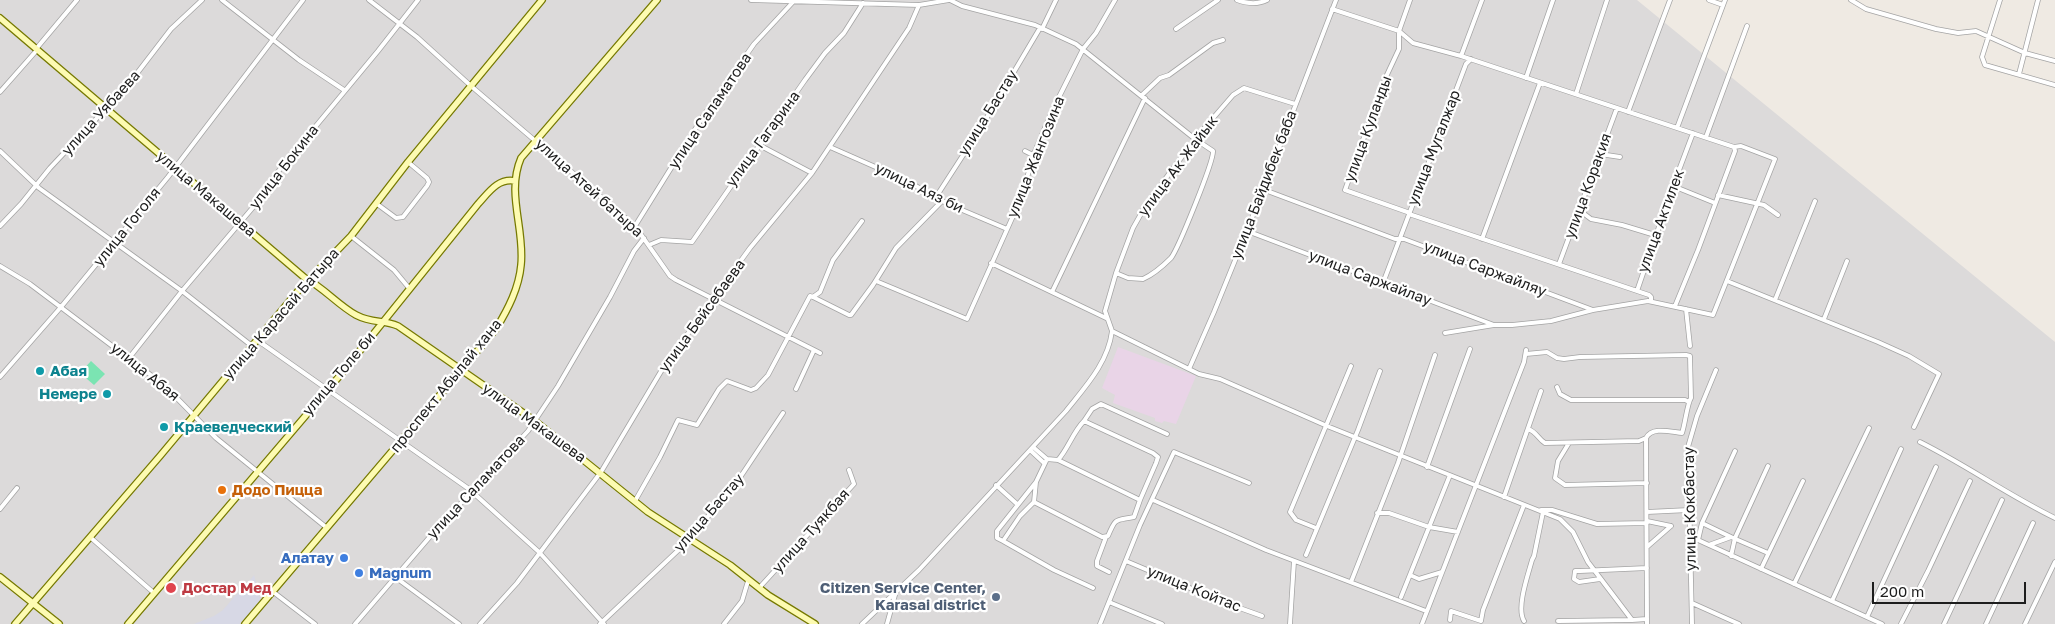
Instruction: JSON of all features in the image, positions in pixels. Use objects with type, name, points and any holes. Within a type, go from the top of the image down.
[{"type":"main road","name":"улица Карасай Батыра","points":[[15,624],[195,415],[308,280],[351,236],[408,162],[542,0]]},
{"type":"main road","name":"проспект Абылай хана","points":[[245,624],[496,329],[512,299],[518,280],[521,256],[515,180],[521,158],[657,0]]},
{"type":"main road","name":"улица Макашева","points":[[0,18],[240,223],[344,308],[369,322],[390,322],[398,326],[535,421],[635,501],[730,565],[748,581],[815,624]]},
{"type":"main road","name":"улица Толе би","points":[[128,624],[383,322],[478,204],[500,182],[506,179],[515,180]]},
{"type":"main road","points":[[0,577],[59,624]]},
{"type":"street","points":[[0,92],[77,0]]},
{"type":"street","name":"улица Уябаева","points":[[0,226],[21,204],[36,184],[128,85],[170,29],[202,0]]},
{"type":"street","points":[[222,0],[273,41],[344,90]]},
{"type":"street","name":"улица Гоголя","points":[[0,377],[61,307],[175,167],[303,0]]},
{"type":"street","name":"улица Атей батыра","points":[[369,0],[400,23],[635,226],[670,276],[820,354]]},
{"type":"street","name":"улица Бокина","points":[[129,358],[182,291],[240,223],[272,179],[344,90],[355,80],[418,0]]},
{"type":"street","points":[[751,0],[922,3],[949,0],[962,6],[1012,17],[1082,49],[1195,139],[1213,151],[1203,184],[1171,257],[1143,279],[1138,280],[1116,273]]},
{"type":"street","name":"улица Бастау","points":[[936,197],[1041,29],[1056,0]]},
{"type":"street","name":"улица Жангозина","points":[[876,281],[966,318],[1022,196],[1034,155],[1052,111],[1082,49],[1096,33],[1115,0]]},
{"type":"street","points":[[1176,29],[1218,0]]},
{"type":"street","points":[[1237,0],[1257,4],[1267,0]]},
{"type":"street","name":"улица Байдибек баба","points":[[1189,369],[1214,312],[1336,0]]},
{"type":"street","points":[[1399,31],[1410,0]]},
{"type":"street","points":[[1461,56],[1482,0]]},
{"type":"street","points":[[1526,78],[1553,0]]},
{"type":"street","points":[[1576,94],[1607,0]]},
{"type":"street","points":[[1628,112],[1670,0]]},
{"type":"street","points":[[1677,128],[1724,2],[1709,0]]},
{"type":"street","points":[[1851,0],[1866,9],[1936,29],[1958,33],[1976,31],[2025,53],[2055,61]]},
{"type":"street","points":[[2000,0],[1982,57],[1985,64],[2055,85]]},
{"type":"street","points":[[2019,74],[2038,0]]},
{"type":"street","name":"улица Саламатова","points":[[635,226],[691,133],[754,44],[793,2]]},
{"type":"street","name":"улица Гагарина","points":[[649,245],[662,240],[692,242],[804,80],[825,53],[844,33],[866,2]]},
{"type":"street","name":"улица Бейсебаева","points":[[480,624],[517,583],[601,472],[659,374],[750,248],[812,173],[909,28],[922,3]]},
{"type":"street","points":[[1332,9],[1399,31],[1413,43],[1471,59],[1734,147],[1741,146],[1774,159],[1727,281],[1824,319],[1909,356],[1939,374],[1914,427]]},
{"type":"street","points":[[1706,137],[1747,26]]},
{"type":"street","name":"улица Куланды","points":[[1399,31],[1399,49],[1345,190],[1409,214]]},
{"type":"street","points":[[1052,292],[1143,96],[1160,78],[1169,75],[1213,43],[1223,40]]},
{"type":"street","name":"улица Мугалжар","points":[[1383,283],[1466,64],[1471,59]]},
{"type":"street","points":[[1482,239],[1540,83]]},
{"type":"street","name":"улица Ак Жайык","points":[[1106,318],[1104,311],[1116,273],[1133,228],[1146,205],[1195,139],[1233,95],[1244,88],[1296,104]]},
{"type":"street","name":"улица Коракия","points":[[1559,264],[1617,108]]},
{"type":"street","name":"улица Актилек","points":[[1650,301],[1651,297],[1649,295],[1637,292],[1655,235],[1693,133]]},
{"type":"street","points":[[759,146],[812,173]]},
{"type":"street","name":"улица Аяз би","points":[[830,147],[900,178],[942,201],[1007,229]]},
{"type":"street","points":[[1675,306],[1735,151],[1734,147]]},
{"type":"street","points":[[0,150],[36,184],[182,291],[252,346]]},
{"type":"street","points":[[1024,151],[1034,155]]},
{"type":"street","points":[[1600,154],[1620,157]]},
{"type":"street","points":[[377,204],[396,218],[403,217],[427,186],[428,178],[408,162]]},
{"type":"street","points":[[1673,186],[1715,203]]},
{"type":"street","name":"улица Саржайляу","points":[[1262,189],[1386,236],[1395,239],[1401,238],[1593,310],[1650,301],[1713,315],[1727,281]]},
{"type":"street","points":[[1718,195],[1768,207],[1778,214]]},
{"type":"street","points":[[812,297],[849,316],[855,311],[876,281],[896,248],[942,201]]},
{"type":"street","points":[[1775,300],[1815,201]]},
{"type":"street","points":[[1579,210],[1591,219],[1622,224],[1655,235]]},
{"type":"street","points":[[1409,214],[1637,292]]},
{"type":"street","points":[[635,501],[660,458],[678,420],[698,425],[719,389],[727,381],[751,390],[756,388],[768,375],[810,296],[812,297],[820,292],[827,272],[837,253],[862,221]]},
{"type":"street","name":"улица Саржайлау","points":[[1246,231],[1494,325]]},
{"type":"street","points":[[351,236],[394,270],[409,288]]},
{"type":"street","name":"улица Саламатова","points":[[355,624],[394,577],[507,455],[535,421],[610,298],[634,250],[644,238]]},
{"type":"street","points":[[1824,319],[1847,261]]},
{"type":"street","points":[[862,624],[896,593],[1032,448],[1089,383],[1110,345],[1112,331],[1106,318],[992,263]]},
{"type":"street","name":"улица Абая","points":[[0,266],[30,284],[164,385],[216,438],[327,528]]},
{"type":"street","points":[[1686,309],[1690,346]]},
{"type":"street","points":[[1445,333],[1494,325],[1551,321],[1593,310]]},
{"type":"street","points":[[1112,331],[1206,377],[1212,376],[1231,383],[1327,426],[1560,519],[1573,532],[1600,579],[1632,620]]},
{"type":"street","points":[[257,340],[328,388],[472,491],[540,552],[602,623]]},
{"type":"street","points":[[1427,467],[1470,349]]},
{"type":"street","points":[[796,388],[814,350]]},
{"type":"street","points":[[1422,624],[1477,486],[1524,362],[1526,352],[1547,352],[1557,358],[1564,359],[1688,355],[1691,359],[1691,398],[1682,434]]},
{"type":"street","points":[[1351,582],[1400,456],[1435,355]]},
{"type":"street","points":[[0,366],[6,370]]},
{"type":"street","points":[[1316,528],[1300,523],[1293,518],[1290,512],[1351,366]]},
{"type":"street","name":"улица Кокбастау","points":[[1692,624],[1688,447],[1707,388],[1716,370]]},
{"type":"street","points":[[1306,555],[1380,371]]},
{"type":"street","points":[[1557,387],[1560,394],[1571,400],[1685,400],[1689,402]]},
{"type":"street","points":[[1504,497],[1541,391]]},
{"type":"street","points":[[1058,460],[1092,408],[1101,404],[1167,434]]},
{"type":"street","name":"улица Бастау","points":[[602,623],[689,539],[742,476],[783,413]]},
{"type":"street","points":[[1084,421],[1158,457],[1134,517],[1118,518],[1114,521],[1106,538],[1097,561],[1097,566],[1109,572]]},
{"type":"street","points":[[1794,584],[1869,428]]},
{"type":"street","points":[[1528,430],[1538,435],[1545,444],[1639,441],[1646,438]]},
{"type":"street","points":[[1558,621],[1647,621],[1646,438],[1648,433],[1653,431],[1690,436]]},
{"type":"street","points":[[1920,442],[1956,460],[2012,495],[2055,518]]},
{"type":"street","points":[[1569,443],[1556,467],[1555,478],[1561,483],[1647,483]]},
{"type":"street","points":[[1032,448],[1047,459],[1058,460],[1140,500]]},
{"type":"street","points":[[1032,448],[1044,463]]},
{"type":"street","points":[[1832,601],[1901,450]]},
{"type":"street","points":[[1698,540],[1702,523],[1735,451]]},
{"type":"street","points":[[1100,624],[1140,526],[1174,452],[1249,483]]},
{"type":"street","points":[[1002,541],[1020,516],[1034,502],[1036,482],[1047,459]]},
{"type":"street","points":[[1731,556],[1733,537],[1768,466]]},
{"type":"street","points":[[1867,617],[1936,467]]},
{"type":"street","name":"улица Туякбая","points":[[759,588],[854,484],[848,470]]},
{"type":"street","points":[[1401,597],[1450,475]]},
{"type":"street","points":[[1761,569],[1802,480]]},
{"type":"street","points":[[1901,624],[1970,481]]},
{"type":"street","points":[[1036,482],[996,531],[998,538],[1054,570],[1093,588]]},
{"type":"street","points":[[996,485],[1017,504]]},
{"type":"street","points":[[0,509],[17,488]]},
{"type":"street","points":[[1153,500],[1294,561],[1426,611]]},
{"type":"street","points":[[1944,624],[2002,500]]},
{"type":"street","points":[[1034,502],[1106,538]]},
{"type":"street","points":[[1450,620],[1451,611],[1480,621],[1524,505]]},
{"type":"street","points":[[1541,511],[1552,510],[1597,524],[1647,522],[1671,526],[1647,547]]},
{"type":"street","points":[[1647,512],[1689,510]]},
{"type":"street","points":[[1524,621],[1520,614],[1521,605],[1534,556],[1541,511]]},
{"type":"street","points":[[1378,513],[1389,513],[1429,527],[1458,532]]},
{"type":"street","points":[[1702,523],[1768,553]]},
{"type":"street","points":[[1986,624],[2033,523]]},
{"type":"street","points":[[90,537],[154,593]]},
{"type":"street","points":[[1709,546],[1733,537]]},
{"type":"street","points":[[1690,540],[1698,540],[1882,624]]},
{"type":"street","name":"улица Койтас","points":[[1126,561],[1262,616]]},
{"type":"street","points":[[1290,624],[1294,561]]},
{"type":"street","points":[[2025,624],[2055,562]]},
{"type":"street","points":[[1600,579],[1579,582],[1574,579],[1576,571],[1647,568]]},
{"type":"street","points":[[1410,575],[1419,579],[1442,572]]},
{"type":"street","points":[[394,577],[459,624]]},
{"type":"street","points":[[724,624],[742,601],[748,581]]},
{"type":"street","points":[[272,591],[315,624]]},
{"type":"street","points":[[887,624],[896,593]]},
{"type":"street","points":[[1110,602],[1162,624]]},
{"type":"street","points":[[1692,602],[1739,624]]},
{"type":"shaded area","points":[[0,0],[1637,0],[2055,342],[2055,624],[0,624]]},
{"type":"shaded area","points":[[1118,347],[1196,376],[1176,424],[1155,421],[1155,418],[1113,403],[1115,395],[1102,388]]},
{"type":"shaded area","points":[[254,575],[261,603],[242,624],[194,624],[223,610],[242,591]]},
{"type":"green space","points":[[91,361],[105,374],[94,385],[80,373]]},
{"type":"place","name":"Абая","points":[[40,371]]},
{"type":"place","name":"Немере","points":[[107,394]]},
{"type":"place","name":"Краеведческий","points":[[164,427]]},
{"type":"place","name":"Додо Пицца","points":[[222,490]]},
{"type":"place","name":"Алатау","points":[[344,558]]},
{"type":"place","name":"Magnum","points":[[359,573]]},
{"type":"place","name":"Достар Мед","points":[[171,588]]},
{"type":"place","name":"Citizen Service Center, Karasai district","points":[[996,597]]}]
